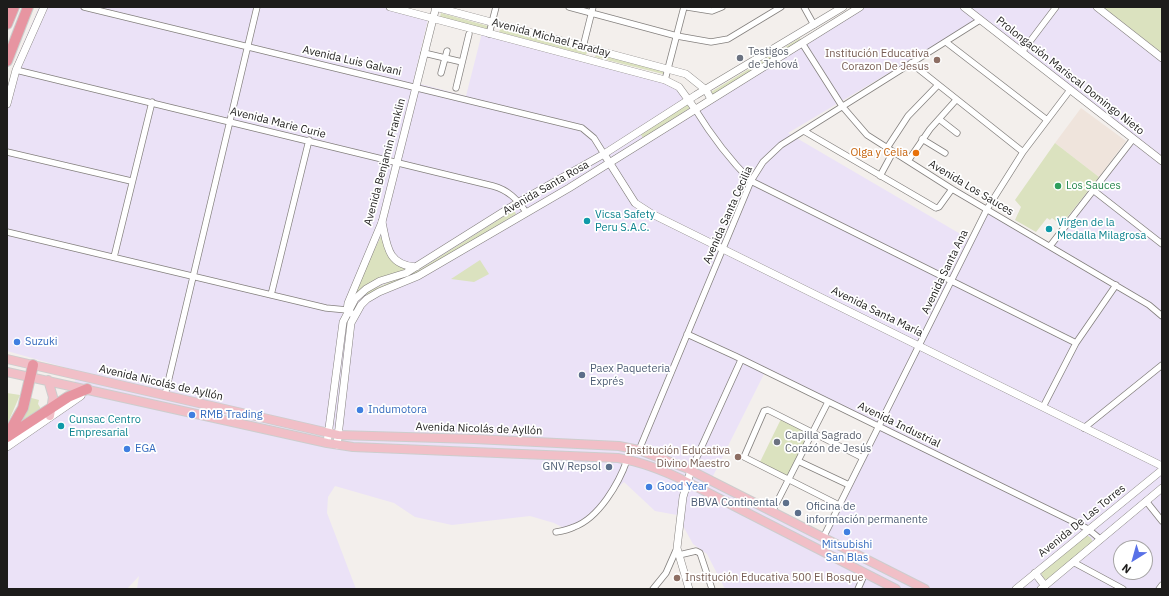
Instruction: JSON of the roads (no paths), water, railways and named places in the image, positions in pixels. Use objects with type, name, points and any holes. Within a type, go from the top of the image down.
[{"type":"highway","points":[[7,12],[11,7]]},
{"type":"highway","points":[[7,24],[14,7]]},
{"type":"highway","points":[[7,61],[28,7]]},
{"type":"highway","points":[[7,436],[16,422],[22,408],[33,365]]},
{"type":"highway","points":[[7,436],[51,412],[68,397],[89,389]]},
{"type":"main road","name":"Avenida Nicolás de Ayllón","points":[[7,360],[338,435],[619,446],[639,450],[691,470],[925,589]]},
{"type":"main road","name":"Avenida Nicolás de Ayllón","points":[[7,372],[336,445],[627,460],[657,468],[687,482],[896,589]]},
{"type":"main road","points":[[48,380],[52,393],[51,412]]},
{"type":"street","points":[[7,104],[16,70],[44,7]]},
{"type":"street","name":"Avenida Luis Galvani","points":[[84,7],[582,128],[594,138],[604,154]]},
{"type":"street","points":[[165,395],[257,7]]},
{"type":"street","name":"Avenida Michael Faraday","points":[[390,7],[665,80],[678,87],[695,109]]},
{"type":"street","name":"Avenida Michael Faraday","points":[[435,7],[583,47],[668,68],[686,74],[706,90],[712,99]]},
{"type":"street","name":"Avenida Benjamin Franklin","points":[[348,310],[348,303],[352,292],[382,222],[435,7]]},
{"type":"street","points":[[489,34],[496,7]]},
{"type":"street","points":[[570,7],[593,10],[677,36],[711,42],[728,39],[781,7]]},
{"type":"street","points":[[665,80],[685,7],[712,11],[722,7]]},
{"type":"street","points":[[804,7],[814,25]]},
{"type":"street","name":"Avenida Santa Rosa","points":[[327,443],[343,322],[355,299],[366,289],[380,281],[406,273],[519,202],[604,154],[688,100],[843,7]]},
{"type":"street","name":"Avenida Santa Rosa","points":[[336,445],[350,323],[367,299],[379,292],[418,276],[609,164],[860,7]]},
{"type":"street","name":"Prolongación Mariscal Domingo Nieto","points":[[964,7],[1162,161]]},
{"type":"street","points":[[1022,52],[1056,7]]},
{"type":"street","points":[[1097,7],[1162,58]]},
{"type":"street","points":[[583,47],[593,10]]},
{"type":"street","name":"Avenida Santa Cecilia","points":[[639,450],[751,181],[762,162],[781,144],[980,20]]},
{"type":"street","points":[[456,88],[469,34]]},
{"type":"street","points":[[946,42],[1047,120]]},
{"type":"street","name":"Avenida Los Sauces","points":[[802,43],[842,106],[863,132],[952,188],[1149,305],[1162,316]]},
{"type":"street","points":[[591,60],[594,49]]},
{"type":"street","points":[[441,73],[446,51]]},
{"type":"street","points":[[424,53],[462,62]]},
{"type":"street","points":[[911,63],[1023,152]]},
{"type":"street","name":"Avenida Marie Curie","points":[[16,70],[309,140],[504,189],[519,202],[526,212]]},
{"type":"street","points":[[887,148],[908,116],[938,85]]},
{"type":"street","name":"Avenida Santa Ana","points":[[823,538],[987,209],[1023,152],[1070,90]]},
{"type":"street","points":[[908,161],[922,139],[956,100]]},
{"type":"street","points":[[114,257],[131,181],[152,102]]},
{"type":"street","points":[[695,109],[735,165],[751,181],[1076,343]]},
{"type":"street","points":[[939,119],[957,133]]},
{"type":"street","points":[[804,131],[936,208],[939,207],[952,188]]},
{"type":"street","points":[[922,139],[945,153]]},
{"type":"street","points":[[1050,246],[1133,139]]},
{"type":"street","points":[[271,295],[309,140]]},
{"type":"street","points":[[7,152],[131,181]]},
{"type":"street","points":[[880,176],[893,152]]},
{"type":"street","name":"Avenida Santa María","points":[[604,154],[635,203],[640,207],[1162,466]]},
{"type":"street","points":[[1093,190],[1162,244]]},
{"type":"street","points":[[382,222],[391,256],[402,264],[416,267]]},
{"type":"street","points":[[7,232],[326,308],[348,310],[355,315]]},
{"type":"street","points":[[1043,407],[1076,343],[1116,285]]},
{"type":"street","name":"Avenida Industrial","points":[[687,334],[879,426],[1088,529],[1100,540]]},
{"type":"street","points":[[653,589],[666,573],[677,548],[687,482],[691,470],[741,360]]},
{"type":"street","points":[[1084,428],[1162,365]]},
{"type":"street","points":[[772,512],[828,402]]},
{"type":"street","points":[[839,505],[745,458],[744,455],[764,411],[768,410],[863,458]]},
{"type":"street","points":[[7,447],[51,412]]},
{"type":"street","points":[[556,532],[575,527],[600,508],[616,484],[627,460]]},
{"type":"street","points":[[798,461],[849,485]]},
{"type":"street","name":"Avenida De Las Torres","points":[[1016,589],[1162,470]]},
{"type":"street","points":[[1035,573],[1043,587],[1162,488]]},
{"type":"street","points":[[1146,501],[1162,521]]},
{"type":"street","points":[[677,548],[689,589]]},
{"type":"street","points":[[679,556],[696,551],[700,553],[712,589]]},
{"type":"street","points":[[1073,562],[1123,589]]},
{"type":"street","points":[[858,589],[865,573]]},
{"type":"street","points":[[1159,589],[1162,585]]},
{"type":"place","name":"Testigos de Jehová","points":[[740,58]]},
{"type":"place","name":"Institución Educativa Corazon De Jesus","points":[[937,60]]},
{"type":"place","name":"Olga y Celia","points":[[916,153]]},
{"type":"place","name":"Los Sauces","points":[[1058,186]]},
{"type":"place","name":"Vicsa Safety Peru S.A.C.","points":[[587,221]]},
{"type":"place","name":"Virgen de la Medalla Milagrosa","points":[[1049,229]]},
{"type":"place","name":"Suzuki","points":[[17,342]]},
{"type":"place","name":"Paex Paqueteria Exprés","points":[[582,375]]},
{"type":"place","name":"Indumotora","points":[[360,410]]},
{"type":"place","name":"RMB Trading","points":[[192,415]]},
{"type":"place","name":"Cunsac Centro Empresarial","points":[[61,426]]},
{"type":"place","name":"Capilla Sagrado Corazón de Jesús","points":[[777,442]]},
{"type":"place","name":"EGA","points":[[127,449]]},
{"type":"place","name":"Institución Educativa Divino Maestro","points":[[738,457]]},
{"type":"place","name":"GNV Repsol","points":[[609,467]]},
{"type":"place","name":"Good Year","points":[[649,487]]},
{"type":"place","name":"BBVA Continental","points":[[786,503]]},
{"type":"place","name":"Oficina de información permanente","points":[[798,513]]},
{"type":"place","name":"Mitsubishi San Blas","points":[[847,532]]},
{"type":"place","name":"Institución Educativa 500 El Bosque","points":[[677,578]]}]
